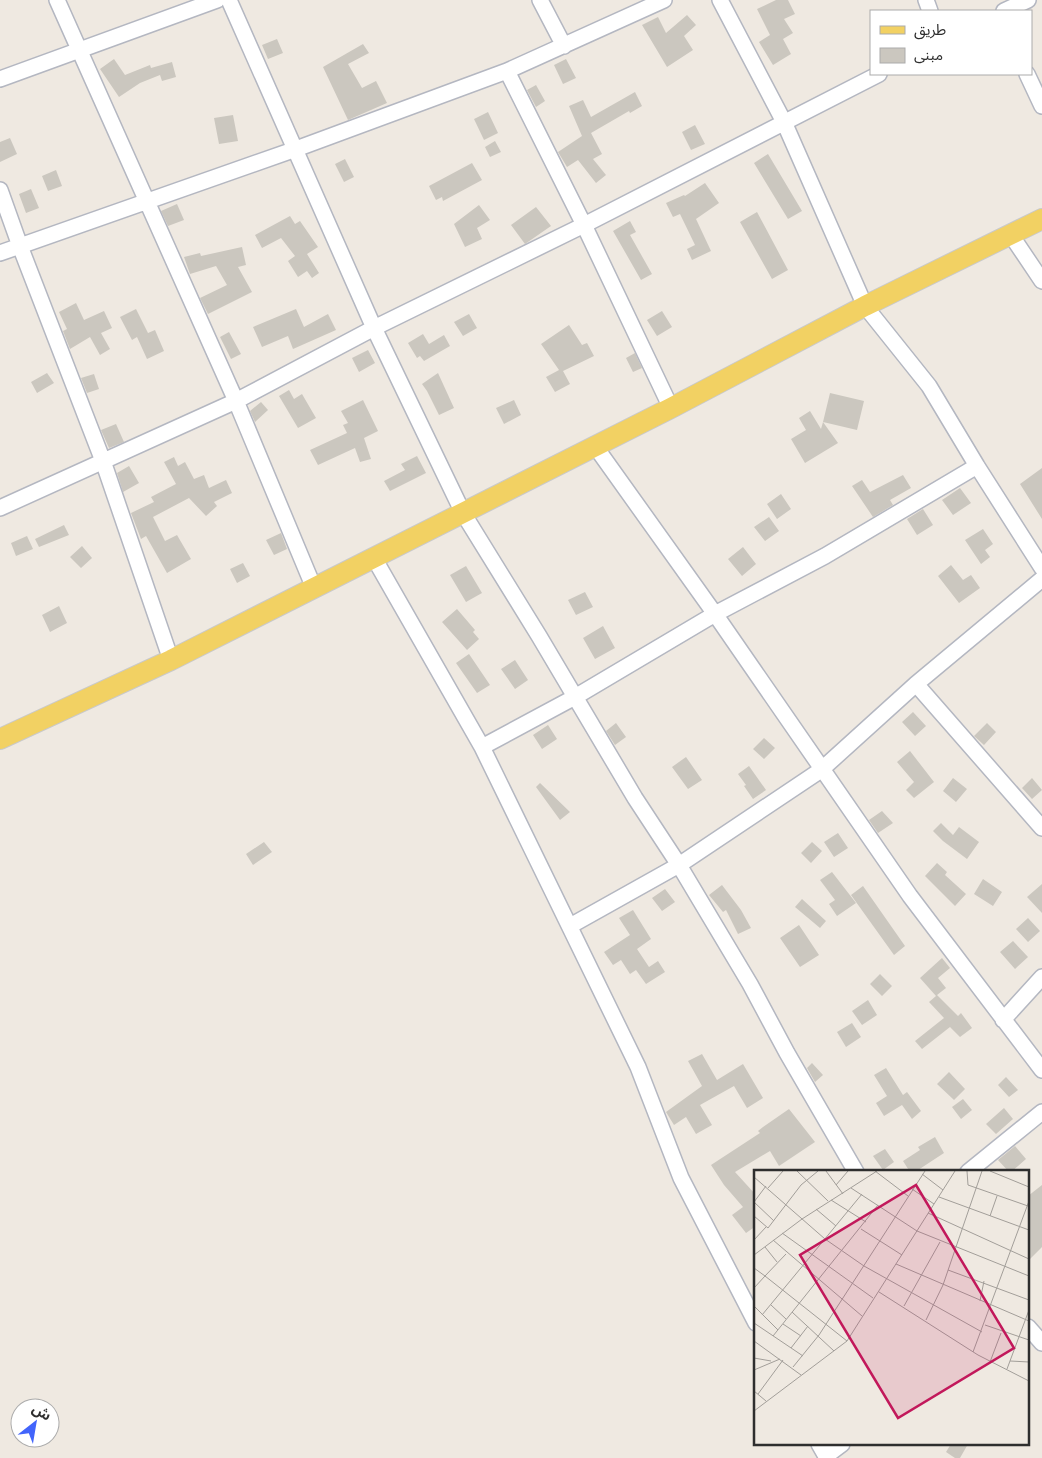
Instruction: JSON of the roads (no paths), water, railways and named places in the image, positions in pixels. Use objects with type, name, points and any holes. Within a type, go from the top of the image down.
[{"type":"main road","points":[[0,739],[171,660],[671,408],[865,306],[1042,219]]},
{"type":"street","points":[[57,0],[236,400],[314,588]]},
{"type":"street","points":[[0,79],[217,0]]},
{"type":"street","points":[[229,0],[374,328],[463,513],[750,984],[855,1170]]},
{"type":"street","points":[[540,0],[564,46]]},
{"type":"street","points":[[0,253],[296,149],[507,71],[664,0]]},
{"type":"street","points":[[720,0],[784,122],[865,306],[929,386],[1042,568]]},
{"type":"street","points":[[1006,10],[1028,0]]},
{"type":"street","points":[[507,71],[584,225],[671,408]]},
{"type":"street","points":[[0,508],[236,400],[374,328],[584,225],[877,75]]},
{"type":"street","points":[[1027,75],[1042,106]]},
{"type":"street","points":[[0,190],[103,461],[171,660]]},
{"type":"street","points":[[1011,235],[1042,281]]},
{"type":"street","points":[[595,446],[910,896],[1042,1070]]},
{"type":"street","points":[[482,747],[575,697],[714,614],[825,556],[977,466]]},
{"type":"street","points":[[374,558],[482,747],[638,1067],[681,1178],[754,1319]]},
{"type":"street","points":[[570,926],[679,865],[821,770],[916,684],[1042,579]]},
{"type":"street","points":[[916,684],[1042,828]]},
{"type":"street","points":[[1003,1020],[1042,976]]},
{"type":"street","points":[[970,1170],[1042,1112]]},
{"type":"street","points":[[1030,1330],[1042,1343]]},
{"type":"street","points":[[824,1453],[838,1446]]}]
